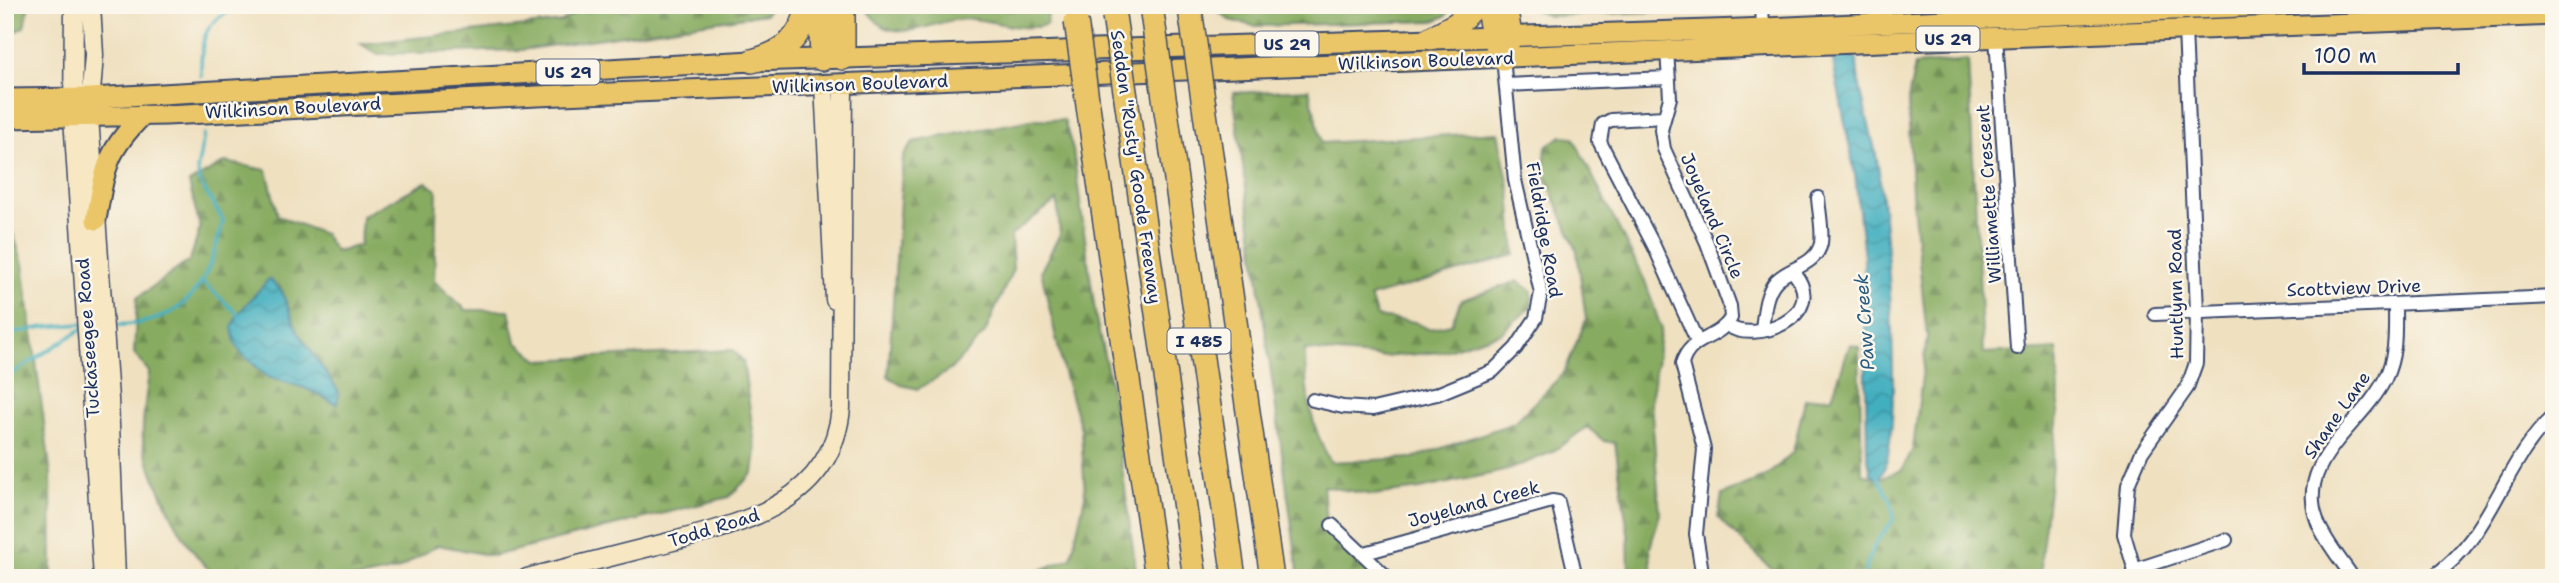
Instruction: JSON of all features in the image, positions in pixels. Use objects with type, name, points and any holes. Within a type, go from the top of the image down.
[{"type":"highway","points":[[752,61],[785,50],[800,30],[809,5]]},
{"type":"highway","points":[[820,5],[833,59]]},
{"type":"highway","points":[[833,59],[843,5]]},
{"type":"highway","points":[[1431,38],[1458,23],[1475,5]]},
{"type":"highway","points":[[1487,5],[1501,35]]},
{"type":"highway","points":[[1503,58],[1501,35],[1506,5]]},
{"type":"highway","points":[[1190,7],[1272,578]]},
{"type":"highway","name":"I 485","points":[[1151,9],[1234,578]]},
{"type":"highway","points":[[1074,10],[1157,578]]},
{"type":"highway","name":"Seddon \"Rusty\" Goode Freeway","points":[[1113,11],[1195,578]]},
{"type":"main road","name":"Wilkinson Boulevard","points":[[5,99],[143,115],[1996,37],[2060,25],[2286,5]]},
{"type":"main road","name":"Wilkinson Boulevard","points":[[5,118],[81,107],[752,61],[1501,35],[2060,25],[2185,29],[2554,15]]},
{"type":"main road","points":[[1566,56],[1631,44],[1754,38],[1763,29]]},
{"type":"main road","points":[[833,59],[833,85]]},
{"type":"main road","points":[[96,220],[105,170],[117,145],[143,115]]},
{"type":"street","points":[[74,5],[81,107]]},
{"type":"street","points":[[81,107],[94,55],[91,5]]},
{"type":"street","points":[[1762,5],[1763,29]]},
{"type":"street","name":"Huntlynn Road","points":[[2135,574],[2124,534],[2128,485],[2141,452],[2193,377],[2196,363],[2197,311],[2185,29]]},
{"type":"street","name":"Williamette Crescent","points":[[1996,37],[2017,348]]},
{"type":"street","name":"Joyeland Circle","points":[[1667,50],[1670,97],[1661,130],[1664,149],[1690,202],[1730,306],[1731,318],[1727,325]]},
{"type":"street","name":"Fieldridge Road","points":[[1313,400],[1343,407],[1373,409],[1437,394],[1493,371],[1516,348],[1536,318],[1541,293],[1515,180],[1503,58]]},
{"type":"street","points":[[1506,85],[1668,78]]},
{"type":"street","name":"Todd Road","points":[[527,578],[742,523],[788,498],[823,461],[837,432],[842,396],[839,320],[832,285],[833,85]]},
{"type":"street","name":"Tuckaseegee Road","points":[[81,107],[96,220],[92,275]]},
{"type":"street","name":"Tuckaseegee Road","points":[[81,107],[116,578]]},
{"type":"street","points":[[1664,117],[1611,120],[1603,124],[1600,142],[1654,246],[1697,341]]},
{"type":"street","points":[[1762,329],[1769,293],[1775,282],[1794,273],[1818,251],[1821,242],[1818,198]]},
{"type":"street","points":[[1703,578],[1696,534],[1704,449],[1682,364],[1686,351],[1697,341],[1716,334],[1727,325],[1734,331],[1746,332],[1782,324],[1795,316],[1803,304],[1802,283],[1794,273]]},
{"type":"street","name":"Scottview Drive","points":[[2155,314],[2554,298]]},
{"type":"street","name":"Shane Lane","points":[[2353,578],[2318,525],[2313,491],[2324,457],[2385,378],[2395,343],[2395,304]]},
{"type":"street","name":"Tuckaseegee Road","points":[[101,400],[103,578]]},
{"type":"street","points":[[2431,578],[2471,542],[2483,526],[2522,450],[2554,415]]},
{"type":"street","name":"Joyeland Creek","points":[[1365,553],[1552,501],[1558,502],[1562,513],[1576,578]]},
{"type":"street","points":[[1332,525],[1365,553],[1388,578]]},
{"type":"street","points":[[2135,574],[2226,540]]},
{"type":"green space","points":[[5,5],[29,5],[24,27],[5,37]]},
{"type":"green space","points":[[586,5],[773,5],[765,14],[522,50],[377,54],[361,44],[562,22]]},
{"type":"green space","points":[[862,5],[1050,5],[1046,25],[1036,27],[960,19],[908,31],[886,28]]},
{"type":"green space","points":[[1211,5],[1449,5],[1447,15],[1435,21],[1254,26],[1229,20]]},
{"type":"green space","points":[[1524,5],[1709,5],[1679,11],[1548,16]]},
{"type":"green space","points":[[1968,60],[1983,353],[2057,349],[2059,406],[2041,558],[2042,578],[1781,578],[1718,518],[1722,495],[1768,475],[1793,452],[1805,399],[1832,397],[1850,344],[1859,347],[1862,473],[1878,479],[1902,470],[1913,449],[1927,336],[1912,194],[1908,100],[1915,65]]},
{"type":"green space","points":[[1309,89],[1322,143],[1498,132],[1510,191],[1515,255],[1370,297],[1377,317],[1415,322],[1428,329],[1451,324],[1461,300],[1518,281],[1532,291],[1532,306],[1501,333],[1441,352],[1383,357],[1305,350],[1310,408],[1318,435],[1331,462],[1413,458],[1514,423],[1564,373],[1586,320],[1577,251],[1544,173],[1546,146],[1562,136],[1573,137],[1645,281],[1661,328],[1651,402],[1660,514],[1650,548],[1652,578],[1629,578],[1628,533],[1615,443],[1604,441],[1587,427],[1552,452],[1508,470],[1420,489],[1373,495],[1323,486],[1326,523],[1381,578],[1299,578],[1233,93]]},
{"type":"green space","points":[[1037,119],[1064,120],[1073,150],[1096,319],[1111,386],[1137,578],[1020,578],[1071,558],[1085,496],[1081,429],[1064,373],[1041,271],[1060,234],[1057,200],[1011,235],[1013,269],[985,333],[950,370],[918,389],[901,385],[888,376],[903,157],[913,142]]},
{"type":"green space","points":[[225,162],[267,170],[278,216],[324,234],[336,252],[360,245],[362,216],[426,182],[437,190],[434,281],[466,310],[509,310],[516,342],[539,360],[733,350],[743,361],[756,452],[753,473],[729,497],[493,556],[438,545],[397,570],[359,578],[222,578],[210,570],[185,539],[155,480],[143,439],[149,372],[134,353],[137,298],[190,260],[200,228],[189,183]],"holes":[[[281,290],[298,332],[339,392],[333,403],[305,388],[268,377],[241,353],[238,314]]]},
{"type":"green space","points":[[5,209],[23,264],[51,475],[52,578],[5,578]]},
{"type":"water","points":[[1843,55],[1852,55],[1857,60],[1878,165],[1889,277],[1892,424],[1887,459],[1878,479],[1871,474],[1867,454],[1864,257],[1855,175],[1833,62]]},
{"type":"water","points":[[269,279],[281,290],[298,332],[339,392],[337,404],[305,388],[268,377],[241,353],[235,343],[232,328],[238,314]]},
{"type":"waterway","points":[[201,76],[202,50],[207,32],[219,18],[241,5]]},
{"type":"waterway","name":"Paw Creek","points":[[1833,5],[1834,10]]},
{"type":"waterway","points":[[111,325],[137,324],[175,310],[190,298],[210,265],[223,220],[201,184],[197,170],[204,135]]},
{"type":"waterway","points":[[203,282],[240,316]]},
{"type":"waterway","points":[[5,335],[44,327],[82,324]]},
{"type":"waterway","points":[[5,378],[82,329]]},
{"type":"waterway","name":"Paw Creek","points":[[1863,578],[1873,547],[1894,519],[1891,501],[1878,477]]}]
